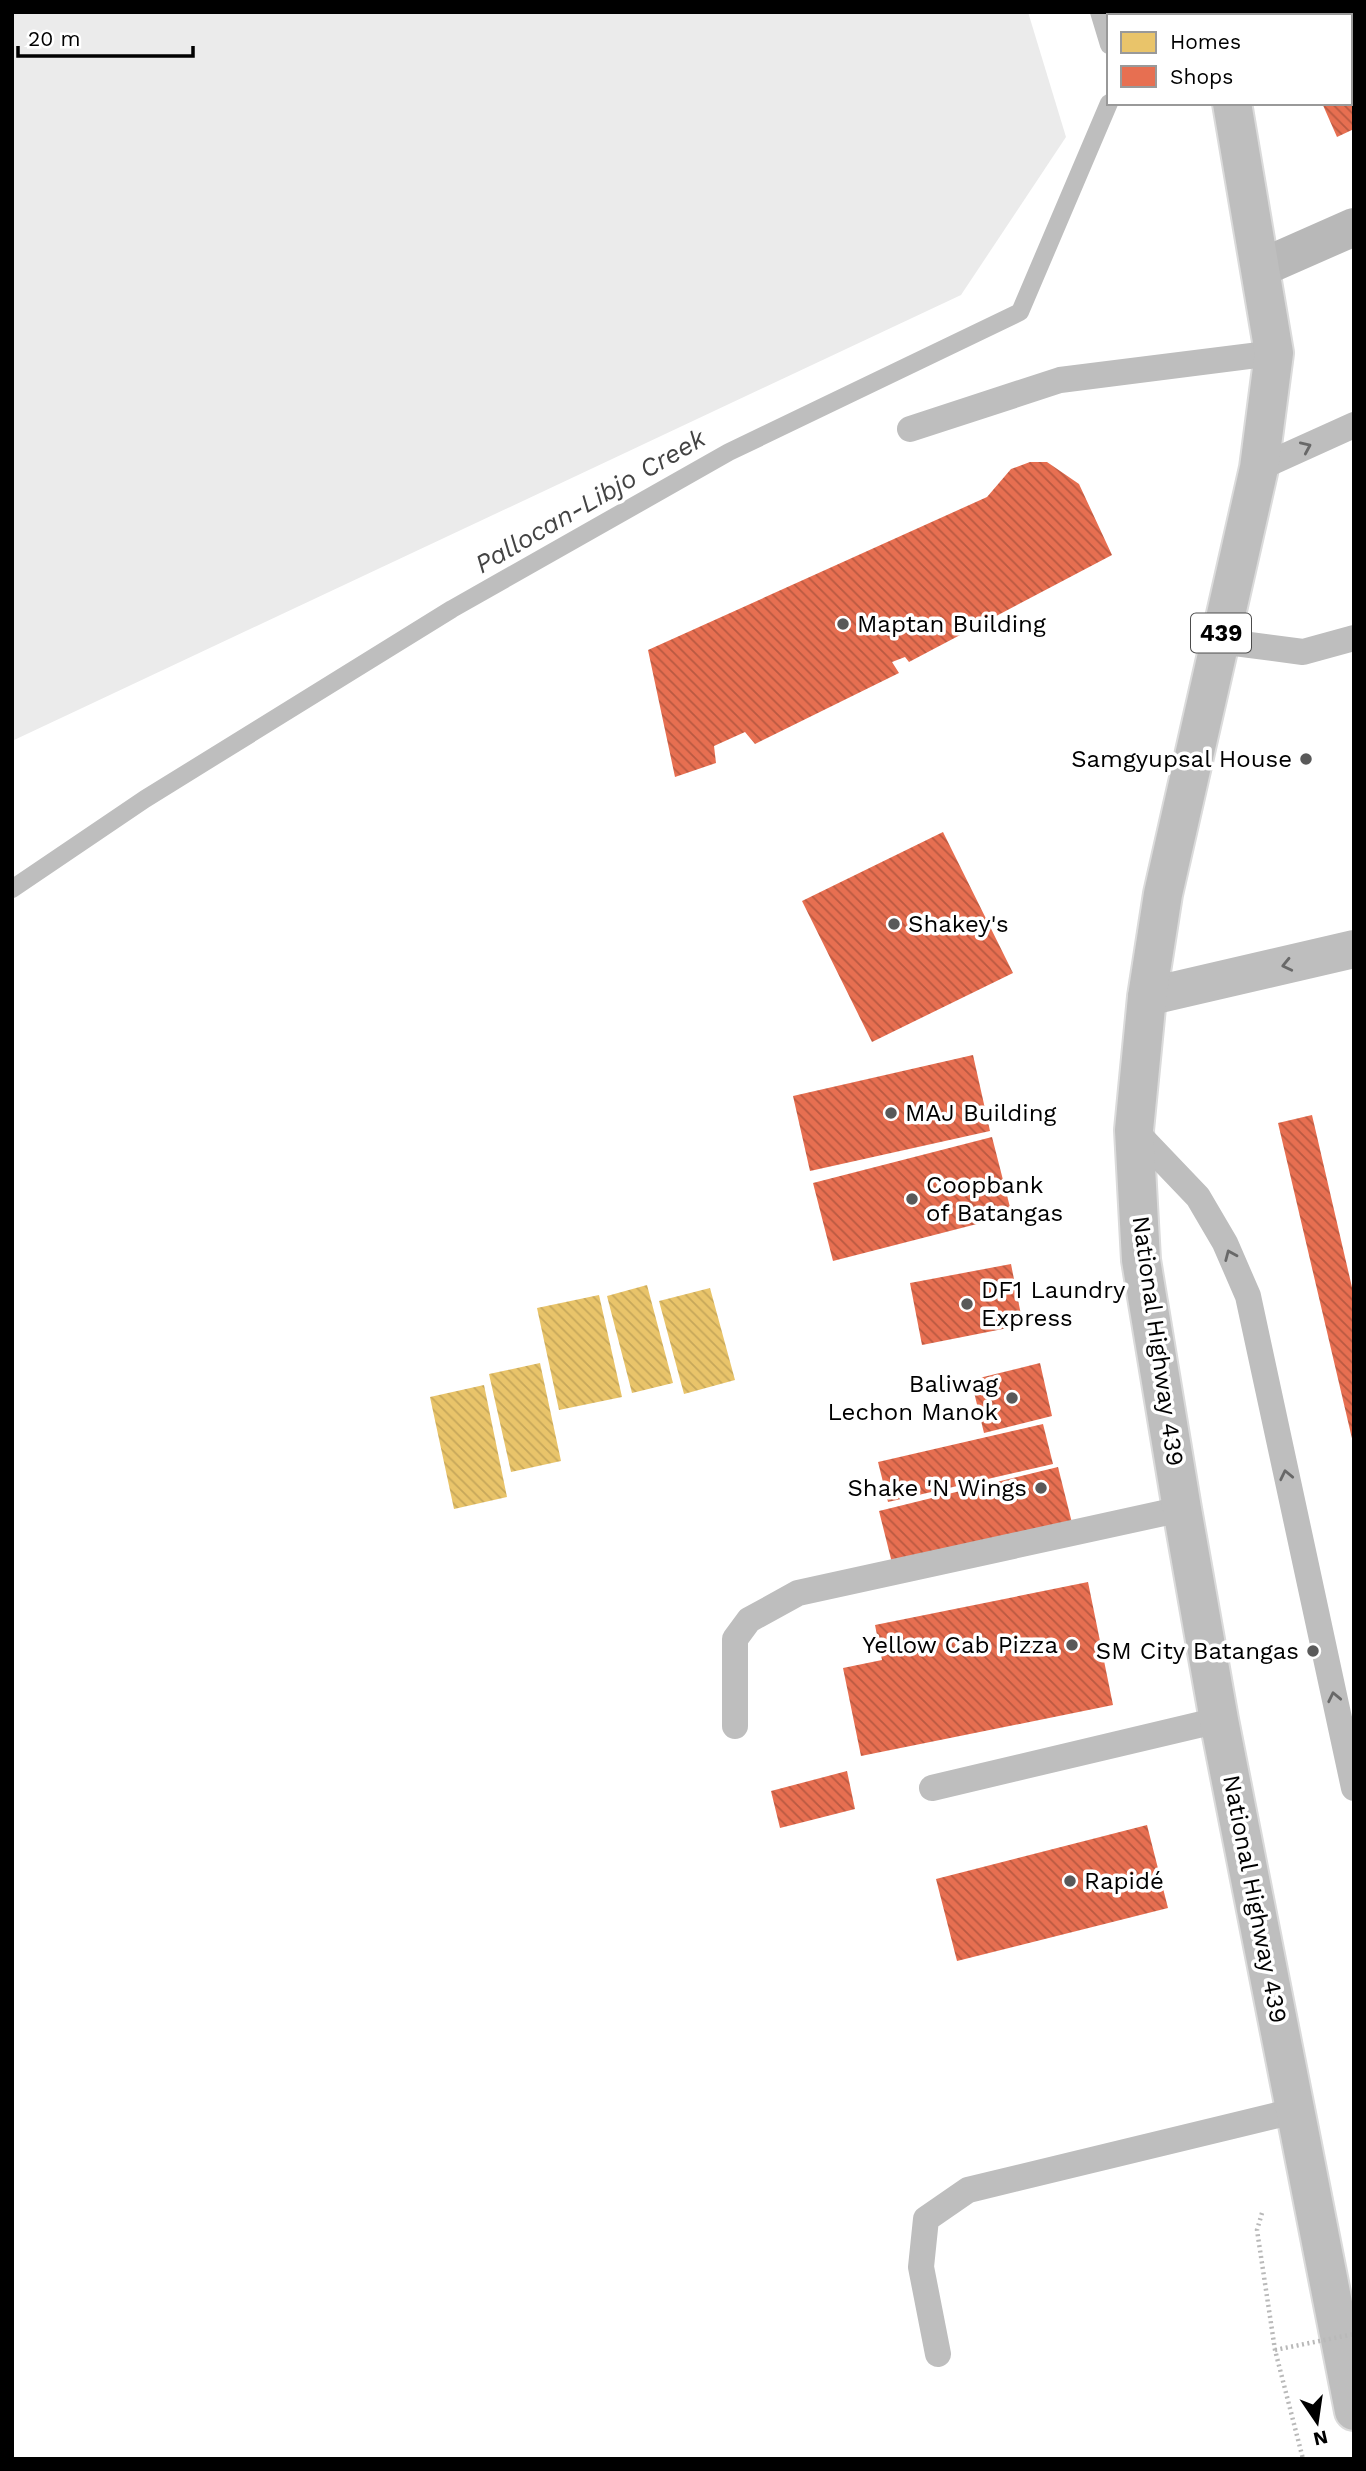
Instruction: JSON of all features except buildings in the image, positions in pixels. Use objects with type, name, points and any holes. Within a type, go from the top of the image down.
[{"type":"main road","name":"National Highway 439","points":[[1232,105],[1274,353],[1259,468],[1163,894],[1147,997],[1134,1130],[1141,1260],[1182,1509],[1219,1720],[1354,2411]]},
{"type":"main road","points":[[1261,268],[1354,227]]},
{"type":"main road","points":[[1147,997],[1354,950]]},
{"type":"lane","points":[[910,429],[1060,380],[1274,353]]},
{"type":"lane","points":[[1259,468],[1354,425]]},
{"type":"lane","points":[[1219,641],[1303,652],[1354,638]]},
{"type":"lane","points":[[1134,1130],[1198,1197],[1225,1242],[1248,1296],[1354,1788]]},
{"type":"lane","points":[[735,1726],[736,1639],[749,1620],[798,1592],[1182,1509]]},
{"type":"lane","points":[[932,1788],[1219,1720]]},
{"type":"lane","points":[[939,2354],[921,2267],[926,2219],[936,2211],[968,2190],[1294,2111]]},
{"type":"path","points":[[1257,2230],[1275,2350],[1303,2459]]},
{"type":"path","points":[[1275,2350],[1354,2334]]},
{"type":"shaded area","points":[[12,12],[1028,12],[1066,137],[961,295],[12,741]]},
{"type":"waterway","name":"Pallocan-Libjo Creek","points":[[1099,12],[1107,38]]},
{"type":"waterway","name":"Pallocan-Libjo Creek","points":[[12,889],[145,799],[452,609],[729,452],[1020,312],[1108,105]]},
{"type":"place","name":"Maptan Building","points":[[843,624]]},
{"type":"place","name":"Samgyupsal House","points":[[1306,759]]},
{"type":"place","name":"Shakey's","points":[[894,924]]},
{"type":"place","name":"MAJ Building","points":[[891,1113]]},
{"type":"place","name":"Coopbank of Batangas","points":[[912,1199]]},
{"type":"place","name":"DF1 Laundry Express","points":[[967,1304]]},
{"type":"place","name":"Baliwag Lechon Manok","points":[[1012,1398]]},
{"type":"place","name":"Shake 'N Wings","points":[[1041,1488]]},
{"type":"place","name":"Yellow Cab Pizza","points":[[1072,1645]]},
{"type":"place","name":"SM City Batangas","points":[[1313,1651]]},
{"type":"place","name":"Rapidé","points":[[1070,1881]]}]
